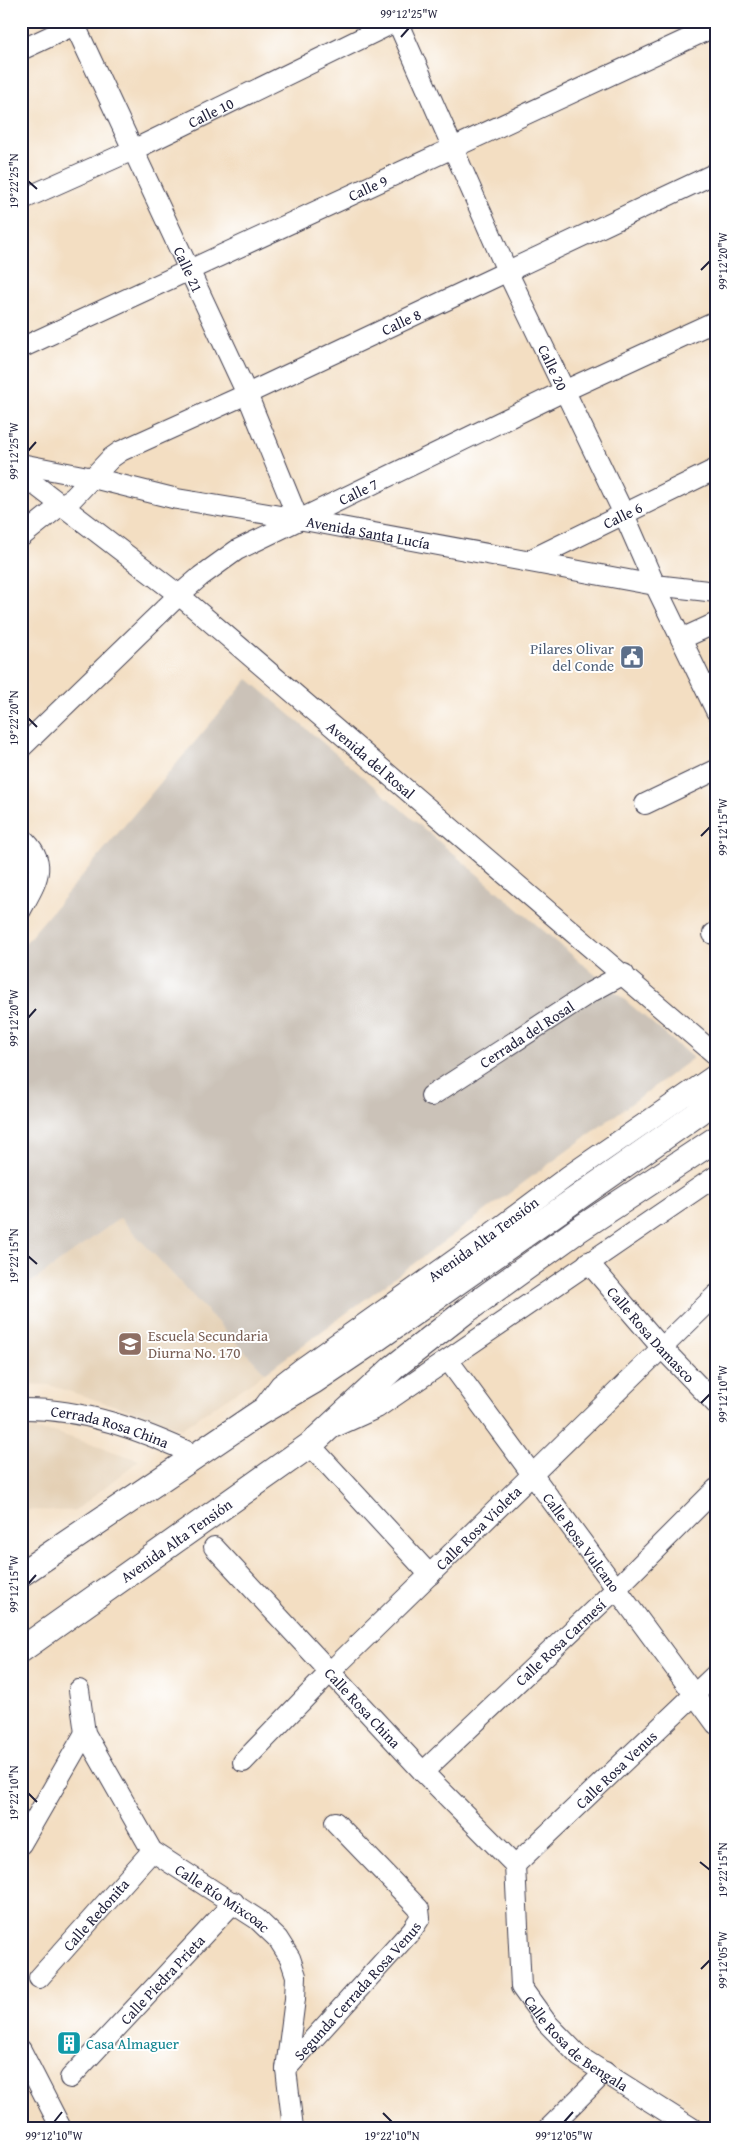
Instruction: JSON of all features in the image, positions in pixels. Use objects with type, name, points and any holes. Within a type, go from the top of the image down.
[{"type":"main road","name":"Avenida Alta Tensión","points":[[21,1574],[259,1413],[314,1381],[372,1342],[701,1102]]},
{"type":"main road","name":"Avenida Alta Tensión","points":[[21,1650],[310,1446],[394,1367],[467,1310],[578,1230],[716,1139]]},
{"type":"street","name":"Calle 20","points":[[397,21],[507,271],[624,512],[655,585],[716,711]]},
{"type":"street","name":"Calle 10","points":[[21,200],[132,150],[397,21]]},
{"type":"street","name":"Calle 21","points":[[77,22],[132,150],[247,394],[298,519]]},
{"type":"street","points":[[21,50],[77,22]]},
{"type":"street","name":"Calle 9","points":[[21,348],[716,26]]},
{"type":"street","name":"Calle 8","points":[[21,537],[61,504],[73,498],[111,458],[121,451],[247,394],[716,173]]},
{"type":"street","name":"Calle 7","points":[[21,748],[179,595],[200,576],[237,550],[564,391],[716,321]]},
{"type":"street","name":"Avenida Santa Lucía","points":[[21,464],[93,478],[177,499],[298,519],[655,585],[716,592]]},
{"type":"street","name":"Calle 6","points":[[528,561],[624,512],[716,469]]},
{"type":"street","name":"Avenida del Rosal","points":[[21,474],[179,595],[624,974],[716,1055]]},
{"type":"street","points":[[681,639],[716,623]]},
{"type":"street","points":[[645,804],[716,770]]},
{"type":"street","points":[[21,838],[37,856],[40,869],[38,879],[21,910]]},
{"type":"street","name":"Cerrada del Rosal","points":[[431,1096],[591,992],[624,974]]},
{"type":"street","name":"Avenida Alta Tensión","points":[[701,1102],[716,1074]]},
{"type":"street","name":"Avenida Alta Tensión","points":[[330,1429],[377,1408],[716,1176]]},
{"type":"street","name":"Calle Rosa Damasco","points":[[588,1262],[661,1347],[716,1404]]},
{"type":"street","name":"Calle Rosa Violeta","points":[[243,1762],[330,1672],[716,1295]]},
{"type":"street","name":"Calle Rosa Vulcano","points":[[448,1360],[716,1724]]},
{"type":"street","name":"Cerrada Rosa China","points":[[21,1409],[84,1414],[162,1439],[197,1456]]},
{"type":"street","points":[[310,1446],[430,1575]]},
{"type":"street","name":"Calle Rosa Carmesí","points":[[423,1772],[617,1588],[716,1489]]},
{"type":"street","name":"Calle Rosa China","points":[[214,1547],[423,1772],[515,1865]]},
{"type":"street","name":"Calle Rosa Venus","points":[[515,1865],[716,1674]]},
{"type":"street","name":"Calle Río Mixcoac","points":[[79,1690],[85,1733],[152,1851],[188,1876],[234,1902],[257,1919],[278,1939],[290,1958],[296,1976],[286,2069],[287,2127]]},
{"type":"street","points":[[21,1844],[85,1733]]},
{"type":"street","name":"Segunda Cerrada Rosa Venus","points":[[286,2069],[412,1930],[420,1918],[419,1909],[335,1822]]},
{"type":"street","name":"Calle Redonita","points":[[39,1978],[152,1851]]},
{"type":"street","name":"Calle Rosa de Bengala","points":[[515,1865],[520,1987],[547,2023],[580,2057],[691,2128]]},
{"type":"street","name":"Calle Piedra Prieta","points":[[70,2078],[234,1902]]},
{"type":"street","points":[[21,2050],[61,2128]]},
{"type":"street","points":[[549,2128],[605,2072]]},
{"type":"shaded area","points":[[248,679],[693,1058],[265,1373],[120,1218],[21,1290],[21,948]]},
{"type":"shaded area","name":"Escuela Secundaria Diurna No. 170","points":[[120,1218],[265,1373],[181,1429],[49,1385],[21,1384],[21,1290]]},
{"type":"shaded area","points":[[21,1429],[54,1432],[139,1460],[75,1511],[21,1510]]},
{"type":"place","name":"Pilares Olivar del Conde","points":[[632,657]]},
{"type":"place","name":"Escuela Secundaria Diurna No. 170","points":[[130,1344]]},
{"type":"place","name":"Casa Almaguer","points":[[69,2043]]}]
